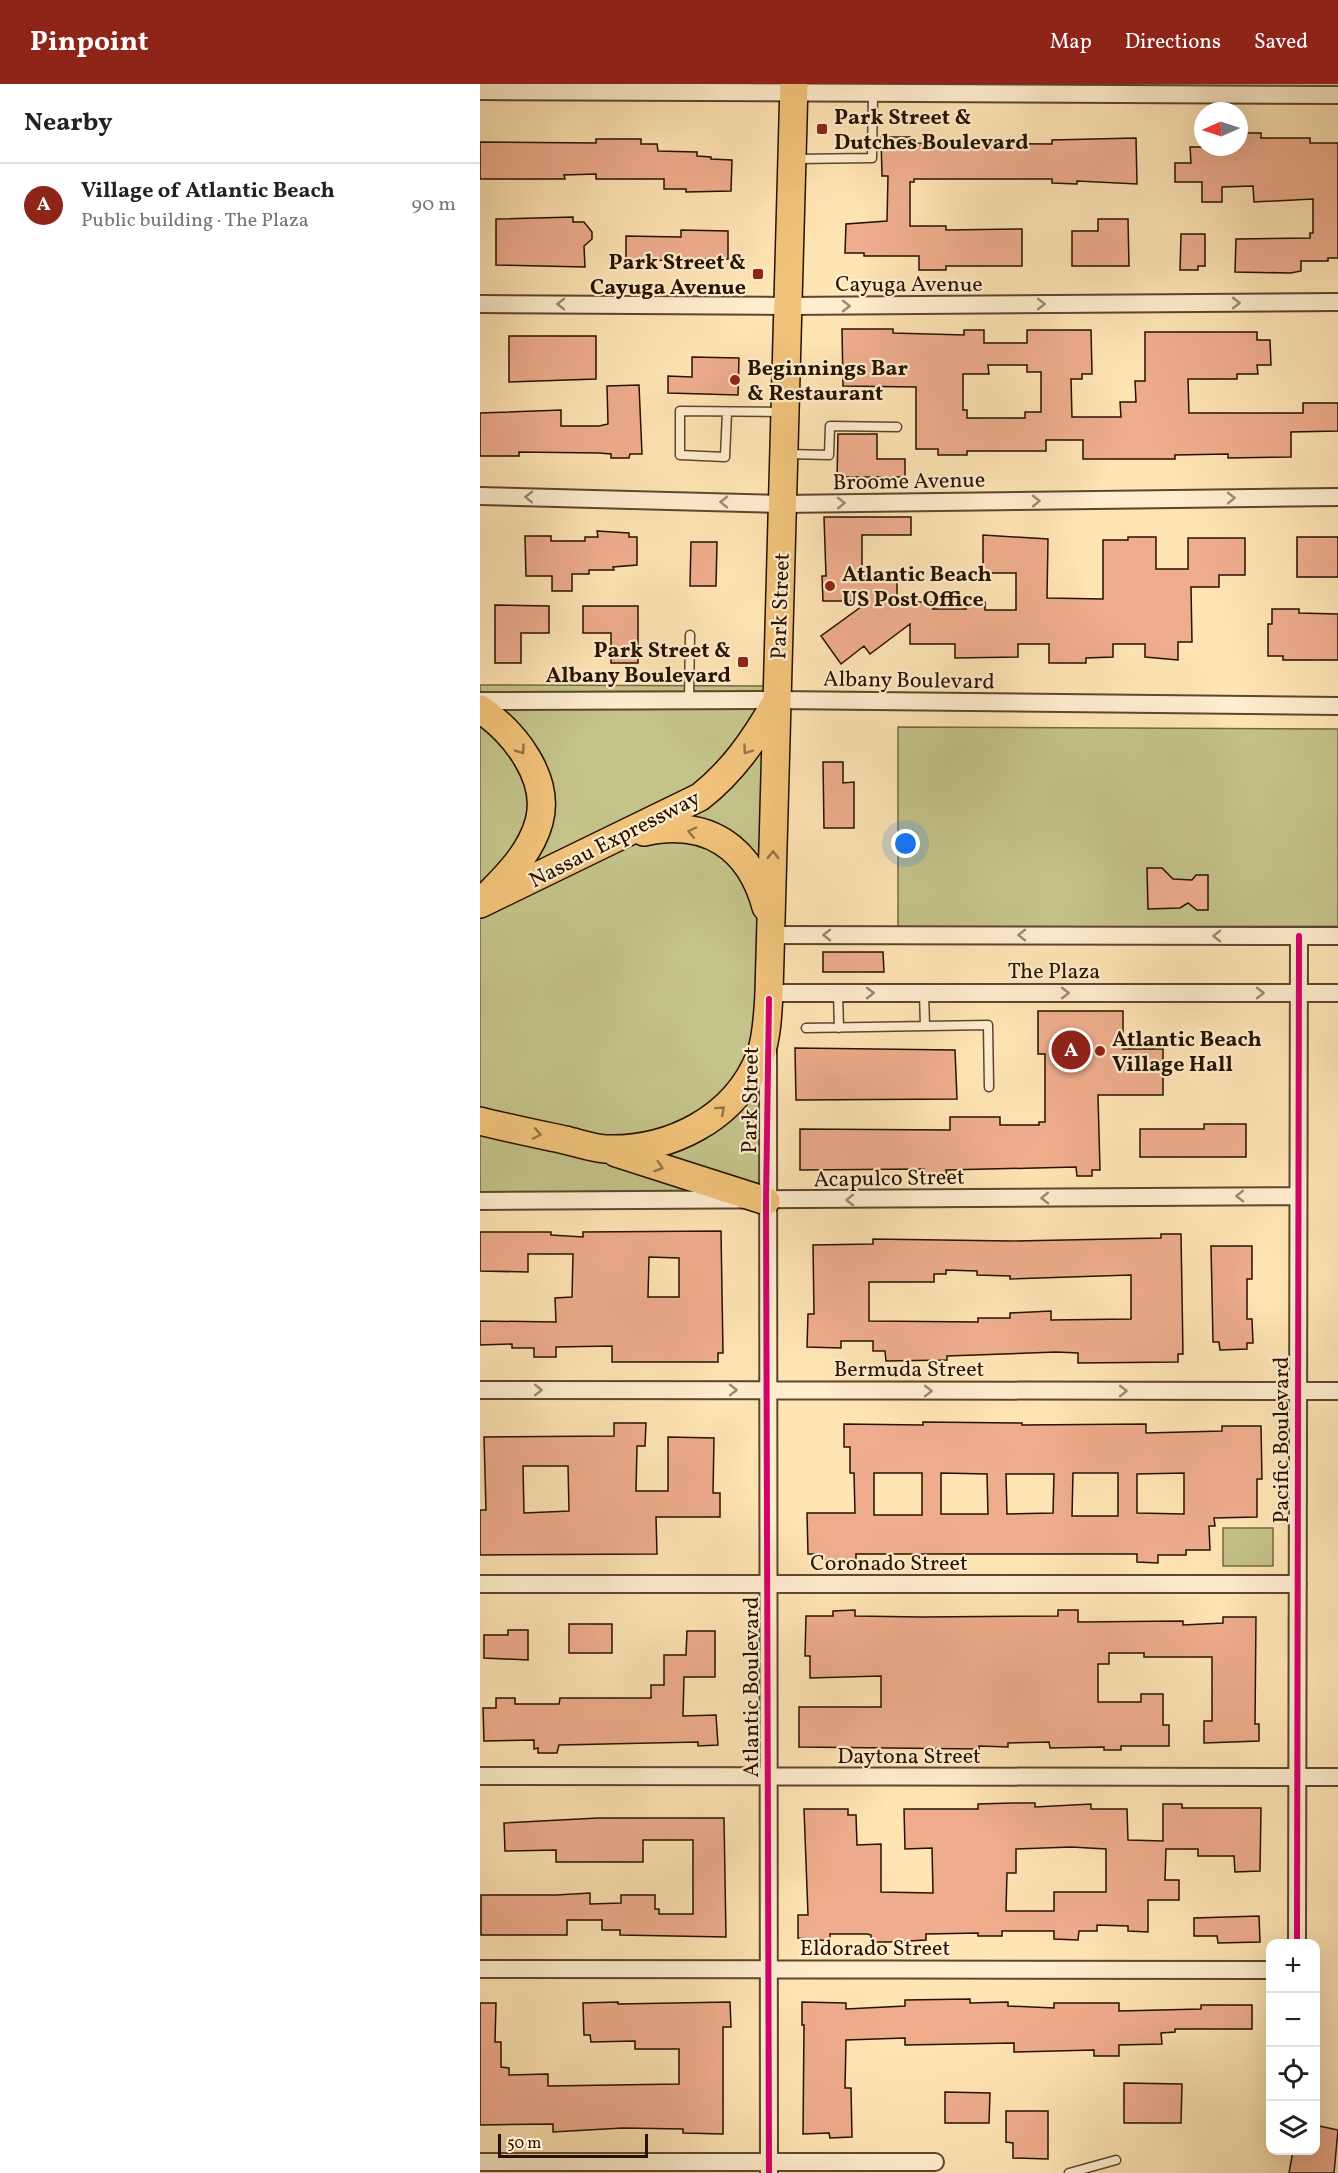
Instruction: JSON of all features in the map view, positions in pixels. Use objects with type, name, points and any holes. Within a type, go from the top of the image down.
[{"type":"highway","name":"Park Street","points":[[769,996],[794,89]]},
{"type":"highway","name":"Nassau Expressway","points":[[480,903],[606,845],[691,802],[722,780],[756,737],[777,700]]},
{"type":"highway","points":[[480,709],[501,726],[525,756],[538,786],[541,803],[540,820],[525,853],[480,903]]},
{"type":"highway","points":[[606,845],[657,829],[690,830],[723,841],[746,860],[761,887],[771,935]]},
{"type":"highway","points":[[603,1149],[634,1148],[665,1142],[703,1125],[723,1110],[750,1075],[761,1054],[769,996]]},
{"type":"highway","points":[[480,1121],[603,1149],[766,1201]]},
{"type":"street","points":[[480,91],[794,89],[873,94],[1338,95]]},
{"type":"street","name":"Cayuga Avenue","points":[[480,304],[788,306],[1338,302]]},
{"type":"street","name":"Broome Avenue","points":[[480,496],[783,504],[1338,497]]},
{"type":"street","name":"Albany Boulevard","points":[[480,701],[777,700],[1338,706]]},
{"type":"street","name":"The Plaza","points":[[771,935],[1338,936]]},
{"type":"street","name":"Pacific Boulevard","points":[[1297,1939],[1299,936]]},
{"type":"street","name":"The Plaza","points":[[769,996],[838,993],[1338,993]]},
{"type":"street","name":"Park Street","points":[[766,1201],[769,996]]},
{"type":"street","name":"Acapulco Street","points":[[480,1201],[1298,1196]]},
{"type":"street","name":"Atlantic Boulevard","points":[[766,1201],[769,2168]]},
{"type":"street","name":"Bermuda Street","points":[[480,1390],[1338,1391]]},
{"type":"street","name":"Coronado Street","points":[[480,1584],[1298,1584]]},
{"type":"street","name":"Daytona Street","points":[[480,1776],[1338,1777]]},
{"type":"street","name":"Eldorado Street","points":[[480,1969],[1266,1970]]},
{"type":"street","points":[[480,2162],[769,2168],[935,2162]]},
{"type":"lane","points":[[792,159],[872,158],[873,94]]},
{"type":"lane","points":[[727,412],[725,457],[680,455],[680,411],[785,412]]},
{"type":"lane","points":[[784,454],[829,455],[830,426],[897,427]]},
{"type":"lane","points":[[689,700],[690,635]]},
{"type":"lane","points":[[838,993],[839,1028]]},
{"type":"lane","points":[[924,993],[925,1026]]},
{"type":"lane","points":[[806,1028],[988,1025],[989,1087]]},
{"type":"lane","points":[[1069,2173],[1116,2160]]},
{"type":"shaded area","points":[[480,685],[773,686],[766,1201],[480,1201]]},
{"type":"shaded area","points":[[898,727],[1338,729],[1338,926],[898,928]]},
{"type":"shaded area","points":[[1223,1528],[1273,1528],[1273,1566],[1223,1566]]},
{"type":"building","points":[[1248,133],[1261,133],[1261,138],[1310,138],[1310,143],[1338,143],[1338,258],[1328,258],[1328,261],[1301,261],[1301,271],[1291,273],[1235,272],[1236,239],[1310,238],[1310,233],[1313,233],[1313,199],[1254,202],[1253,186],[1222,187],[1222,202],[1202,202],[1202,182],[1175,182],[1175,163],[1191,163],[1190,147],[1194,147],[1194,156],[1248,156]]},
{"type":"building","points":[[881,137],[910,137],[910,143],[1052,144],[1052,140],[1136,138],[1137,184],[1077,181],[1077,184],[1052,183],[1052,179],[914,179],[914,182],[910,182],[910,226],[946,226],[946,230],[1022,229],[1022,266],[946,266],[946,270],[919,270],[919,256],[864,256],[864,253],[845,253],[846,224],[887,221],[888,176],[882,176]]},
{"type":"building","points":[[596,139],[641,139],[641,144],[657,144],[658,151],[697,152],[697,156],[732,160],[731,191],[686,192],[686,189],[664,189],[664,179],[596,179],[596,174],[564,175],[565,179],[480,179],[480,142],[596,143]]},
{"type":"building","points":[[573,217],[573,222],[584,222],[592,232],[592,239],[584,246],[585,267],[496,265],[496,219]]},
{"type":"building","points":[[1098,219],[1128,219],[1129,266],[1072,266],[1072,231],[1098,231]]},
{"type":"building","points":[[681,230],[728,231],[728,259],[626,261],[626,236],[681,237]]},
{"type":"building","points":[[1181,234],[1205,234],[1205,266],[1198,266],[1198,270],[1180,270]]},
{"type":"building","points":[[842,329],[893,329],[893,333],[964,335],[964,330],[984,330],[984,343],[1027,343],[1027,330],[1091,330],[1092,374],[1082,374],[1082,379],[1071,379],[1072,417],[1121,417],[1120,402],[1136,402],[1135,381],[1145,381],[1145,332],[1257,332],[1257,340],[1270,340],[1271,365],[1257,365],[1258,374],[1237,374],[1237,379],[1188,379],[1189,413],[1303,413],[1303,403],[1338,403],[1338,431],[1291,432],[1291,457],[1228,458],[1228,454],[1175,455],[1175,459],[1083,459],[1083,440],[1046,440],[1046,451],[967,451],[967,455],[938,455],[938,449],[916,449],[916,387],[843,386]],"holes":[[[988,365],[1027,365],[1027,372],[1041,372],[1041,412],[1025,412],[1025,418],[967,418],[967,410],[963,410],[963,374],[989,374]]]},
{"type":"building","points":[[509,336],[596,336],[596,379],[509,382]]},
{"type":"building","points":[[692,357],[739,358],[738,395],[668,393],[668,376],[692,377]]},
{"type":"building","points":[[639,385],[642,454],[630,454],[629,458],[611,458],[611,454],[599,453],[519,452],[519,456],[480,456],[480,413],[561,410],[561,426],[599,426],[608,424],[607,386]]},
{"type":"building","points":[[838,434],[877,434],[877,459],[905,459],[905,477],[837,477]]},
{"type":"building","points":[[824,517],[911,517],[911,535],[862,535],[862,576],[897,576],[897,602],[938,602],[933,609],[966,609],[966,601],[985,602],[985,610],[1016,610],[1016,573],[983,573],[983,535],[1048,539],[1047,598],[1103,599],[1103,540],[1128,540],[1128,537],[1156,537],[1156,569],[1188,569],[1188,538],[1245,538],[1245,575],[1219,575],[1219,587],[1191,587],[1192,642],[1178,642],[1178,660],[1145,657],[1145,644],[1113,644],[1113,657],[1086,658],[1086,663],[1049,663],[1049,644],[1018,644],[1018,657],[955,658],[955,644],[910,644],[910,624],[870,654],[864,646],[841,664],[821,636],[869,601],[823,601],[822,576],[826,576]]},
{"type":"building","points":[[597,531],[629,533],[629,537],[637,537],[637,565],[613,567],[614,570],[589,570],[589,574],[572,574],[572,591],[552,591],[552,576],[526,576],[525,536],[551,536],[551,541],[585,541],[585,537],[598,537]]},
{"type":"building","points":[[1297,537],[1338,537],[1338,577],[1297,577]]},
{"type":"building","points":[[691,542],[717,542],[716,586],[690,586]]},
{"type":"building","points":[[495,605],[549,606],[549,633],[521,633],[521,663],[495,663]]},
{"type":"building","points":[[583,606],[638,606],[638,663],[611,663],[611,633],[583,633]]},
{"type":"building","points":[[1272,609],[1299,609],[1299,613],[1338,614],[1338,660],[1283,660],[1283,656],[1268,656],[1268,624],[1272,624]]},
{"type":"building","points":[[823,762],[843,762],[843,783],[854,782],[854,828],[824,828]]},
{"type":"building","points":[[1147,868],[1162,868],[1173,879],[1192,880],[1196,875],[1208,875],[1208,910],[1197,910],[1188,903],[1180,908],[1148,909]]},
{"type":"building","points":[[823,952],[883,952],[884,972],[823,972]]},
{"type":"building","points":[[1038,1011],[1123,1011],[1123,1049],[1163,1049],[1163,1095],[1098,1095],[1100,1170],[1092,1170],[1092,1176],[1077,1176],[1076,1167],[946,1170],[947,1175],[924,1176],[924,1169],[800,1170],[800,1129],[950,1130],[950,1117],[1000,1117],[1000,1125],[1039,1125],[1039,1122],[1045,1122],[1045,1054],[1038,1054]]},
{"type":"building","points":[[795,1048],[955,1050],[957,1099],[796,1100]]},
{"type":"building","points":[[1204,1124],[1246,1124],[1246,1157],[1140,1157],[1140,1129],[1204,1129]]},
{"type":"building","points":[[721,1231],[723,1353],[718,1353],[718,1362],[612,1362],[612,1346],[556,1347],[556,1357],[534,1357],[534,1348],[512,1348],[512,1344],[480,1345],[480,1321],[556,1322],[555,1298],[572,1297],[573,1254],[528,1254],[528,1272],[480,1271],[480,1232],[551,1232],[551,1235],[583,1237],[583,1232]],"holes":[[[649,1257],[679,1258],[679,1297],[648,1297]]]},
{"type":"building","points":[[1161,1234],[1181,1234],[1183,1354],[1178,1354],[1178,1362],[1078,1363],[1078,1353],[1056,1352],[947,1356],[947,1360],[886,1361],[885,1351],[873,1351],[873,1341],[841,1341],[841,1348],[807,1347],[808,1314],[814,1314],[813,1245],[873,1244],[873,1239],[1010,1241],[1161,1238]],"holes":[[[946,1270],[977,1271],[977,1275],[1010,1276],[1010,1279],[1131,1275],[1131,1319],[1051,1320],[1051,1311],[1010,1313],[1010,1318],[978,1318],[978,1322],[869,1321],[869,1282],[934,1282],[934,1274],[946,1274]]]},
{"type":"building","points":[[1211,1246],[1252,1246],[1252,1279],[1247,1279],[1247,1319],[1252,1319],[1253,1343],[1247,1343],[1247,1349],[1220,1350],[1219,1342],[1213,1342]]},
{"type":"building","points":[[923,1422],[1022,1423],[1022,1425],[1146,1424],[1146,1433],[1222,1431],[1222,1426],[1261,1426],[1262,1479],[1257,1479],[1257,1517],[1214,1518],[1215,1526],[1209,1526],[1210,1550],[1186,1550],[1186,1555],[1158,1555],[1158,1563],[1137,1562],[1137,1554],[856,1554],[856,1560],[821,1560],[820,1554],[808,1554],[807,1513],[855,1513],[854,1473],[850,1473],[850,1447],[844,1447],[844,1424],[923,1425]],"holes":[[[874,1473],[922,1473],[922,1515],[874,1515]],[[941,1473],[987,1474],[988,1514],[941,1514]],[[1073,1473],[1118,1473],[1118,1516],[1072,1516]],[[1184,1473],[1184,1514],[1137,1513],[1137,1474]],[[1006,1474],[1054,1474],[1053,1513],[1007,1514]]]},
{"type":"building","points":[[614,1423],[646,1423],[645,1446],[637,1446],[636,1491],[668,1491],[668,1437],[714,1438],[713,1493],[720,1493],[720,1517],[656,1517],[657,1554],[480,1555],[480,1510],[486,1510],[484,1437],[614,1436]],"holes":[[[523,1466],[568,1466],[569,1511],[524,1513]]]},
{"type":"building","points":[[855,1610],[855,1616],[921,1617],[1058,1616],[1058,1610],[1078,1610],[1078,1622],[1183,1621],[1183,1625],[1223,1623],[1223,1617],[1256,1617],[1255,1724],[1259,1724],[1259,1741],[1204,1743],[1204,1721],[1212,1721],[1212,1657],[1144,1657],[1144,1653],[1109,1653],[1109,1664],[1098,1664],[1098,1702],[1141,1702],[1141,1694],[1163,1694],[1163,1725],[1169,1725],[1169,1746],[1121,1746],[1121,1750],[1104,1750],[1104,1747],[1050,1748],[1049,1742],[1008,1743],[1008,1747],[979,1746],[979,1749],[799,1747],[799,1707],[881,1707],[881,1676],[810,1678],[810,1656],[805,1656],[806,1616],[833,1616],[833,1611]]},
{"type":"building","points":[[569,1624],[612,1624],[612,1653],[569,1653]]},
{"type":"building","points":[[508,1630],[528,1630],[528,1660],[484,1658],[484,1635],[508,1635]]},
{"type":"building","points":[[687,1631],[715,1631],[715,1677],[684,1677],[683,1716],[716,1715],[718,1745],[698,1746],[698,1742],[559,1745],[557,1753],[538,1753],[538,1748],[534,1749],[534,1740],[484,1741],[483,1708],[496,1708],[496,1698],[515,1698],[515,1704],[559,1704],[560,1698],[651,1698],[651,1685],[664,1685],[664,1655],[686,1655]]},
{"type":"building","points":[[1035,1803],[1035,1807],[1091,1804],[1091,1809],[1127,1809],[1128,1840],[1163,1841],[1163,1804],[1182,1804],[1182,1808],[1261,1808],[1260,1871],[1235,1872],[1234,1856],[1198,1856],[1198,1849],[1166,1849],[1165,1880],[1179,1880],[1179,1900],[1148,1900],[1148,1932],[1128,1931],[1128,1926],[1097,1925],[1097,1931],[1079,1931],[1078,1940],[1054,1939],[1054,1931],[1002,1931],[1002,1936],[978,1936],[978,1933],[926,1934],[926,1940],[889,1942],[871,1942],[871,1935],[867,1934],[830,1934],[830,1941],[798,1938],[798,1915],[808,1915],[804,1809],[848,1809],[848,1815],[856,1815],[857,1845],[881,1844],[881,1892],[933,1893],[932,1848],[905,1849],[904,1809],[978,1809],[978,1804]],"holes":[[[1071,1847],[1106,1849],[1106,1892],[1054,1892],[1054,1911],[1006,1911],[1007,1873],[1016,1873],[1016,1849]]]},
{"type":"building","points":[[598,1818],[724,1818],[726,1937],[620,1935],[620,1930],[602,1930],[602,1920],[567,1920],[567,1935],[481,1935],[481,1895],[590,1893],[590,1904],[621,1903],[621,1895],[655,1895],[655,1909],[659,1909],[659,1914],[693,1914],[693,1840],[643,1840],[643,1862],[556,1862],[556,1850],[505,1851],[504,1823]]},
{"type":"building","points":[[1259,1916],[1260,1942],[1218,1943],[1217,1936],[1194,1936],[1194,1918]]},
{"type":"building","points":[[970,1999],[970,2003],[1008,2002],[1008,2006],[1054,2008],[1054,2003],[1119,2003],[1119,2011],[1201,2009],[1201,2005],[1252,2005],[1252,2029],[1175,2029],[1175,2032],[1161,2033],[1162,2044],[1119,2045],[1119,2056],[1094,2056],[1094,2050],[1014,2052],[1014,2043],[905,2045],[905,2038],[846,2040],[845,2088],[851,2088],[852,2137],[830,2138],[829,2133],[803,2134],[804,2025],[802,2025],[802,2002],[846,2003],[846,2009],[905,2006],[905,2000]]},
{"type":"building","points":[[618,2002],[618,2004],[730,2002],[731,2027],[723,2027],[723,2134],[683,2133],[683,2129],[623,2128],[553,2132],[553,2124],[480,2125],[480,2003],[496,2003],[495,2042],[501,2042],[501,2067],[509,2068],[509,2075],[548,2074],[548,2086],[679,2084],[679,2049],[635,2049],[635,2041],[591,2042],[590,2035],[584,2035],[583,2003]]},
{"type":"building","points":[[1124,2083],[1182,2084],[1181,2123],[1124,2123]]},
{"type":"building","points":[[945,2092],[990,2093],[989,2123],[945,2123]]},
{"type":"building","points":[[1006,2111],[1048,2111],[1048,2159],[1013,2158],[1013,2143],[1006,2142]]},
{"type":"building","points":[[1320,2126],[1338,2130],[1334,2173],[1289,2173],[1292,2155],[1320,2155]]},
{"type":"cycle path","points":[[1297,1939],[1299,936]]},
{"type":"cycle path","points":[[769,999],[766,1201],[769,2173]]},
{"type":"place","name":"Park Street & Dutches Boulevard","points":[[822,129]]},
{"type":"place","name":"Park Street & Cayuga Avenue","points":[[758,274]]},
{"type":"place","name":"Beginnings Bar & Restaurant","points":[[735,380]]},
{"type":"place","name":"Atlantic Beach US Post Office","points":[[830,586]]},
{"type":"place","name":"Park Street & Albany Boulevard","points":[[743,662]]},
{"type":"place","name":"Village of Atlantic Beach","points":[[1071,1050]]},
{"type":"place","name":"Atlantic Beach Village Hall","points":[[1100,1051]]}]
